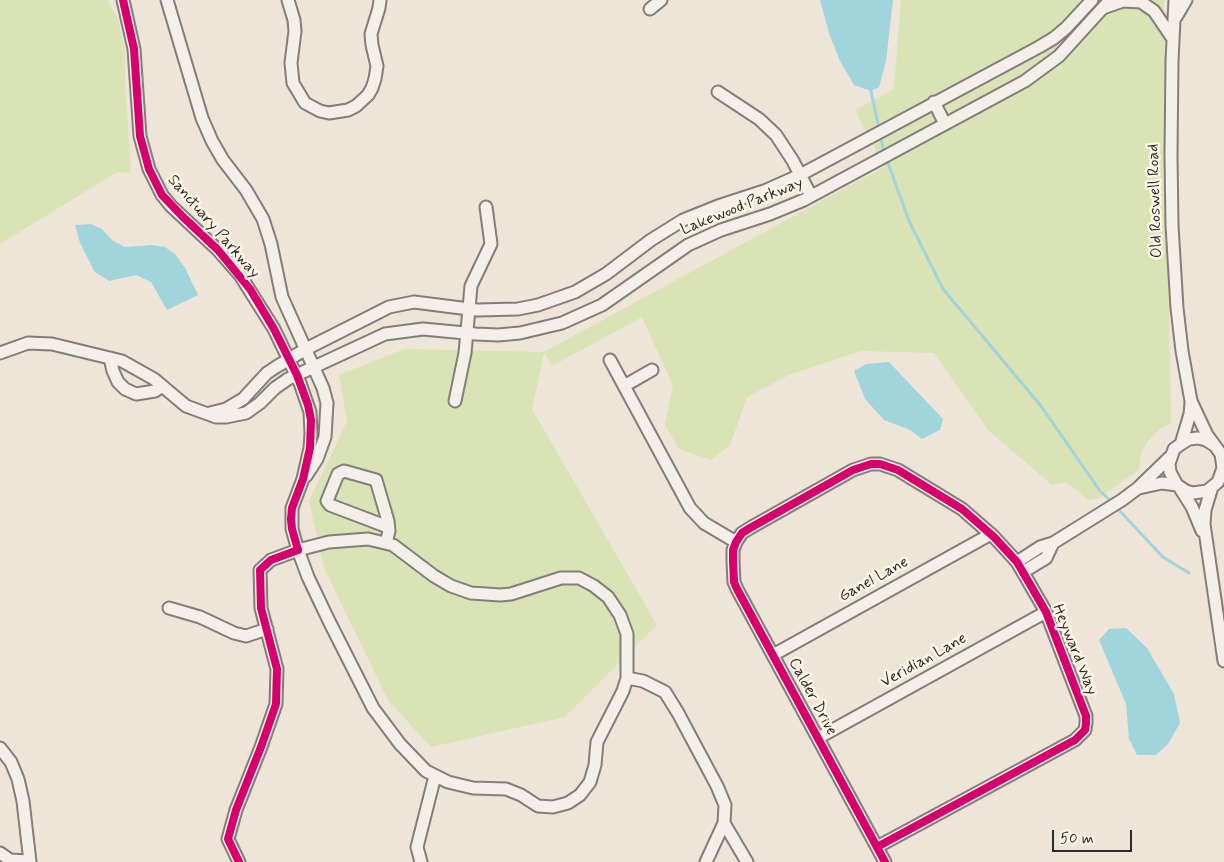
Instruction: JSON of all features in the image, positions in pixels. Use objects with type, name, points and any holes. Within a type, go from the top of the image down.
[{"type":"street","name":"Sanctuary Parkway","points":[[167,0],[202,118],[223,160],[246,190],[262,219],[271,244],[282,297],[323,388],[327,403],[327,425],[317,459],[312,469],[303,479]]},
{"type":"street","points":[[288,0],[295,31],[291,64],[293,83],[306,103],[328,113],[348,110],[362,102],[376,80],[377,66],[371,34],[380,8],[380,0]]},
{"type":"street","points":[[650,10],[661,0]]},
{"type":"street","name":"Lakewood Parkway","points":[[207,414],[226,409],[243,399],[267,372],[306,349],[381,310],[398,304],[422,303],[468,309],[499,310],[518,309],[556,300],[592,283],[651,240],[683,220],[764,191],[800,175],[1054,38],[1092,0]]},
{"type":"street","name":"Lakewood Parkway","points":[[0,353],[28,343],[52,344],[122,361],[154,380],[186,406],[216,418],[246,413],[260,404],[275,388],[297,375],[376,337],[393,332],[423,329],[498,335],[548,327],[575,318],[615,296],[688,245],[721,230],[770,214],[811,196],[1006,92],[1043,69],[1070,46],[1110,0]]},
{"type":"street","name":"Old Roswell Road","points":[[1175,0],[1171,146],[1177,308],[1191,401],[1201,424],[1218,448],[1223,460],[1223,474],[1212,487],[1205,510],[1205,540],[1224,661]]},
{"type":"street","points":[[1174,23],[1186,0]]},
{"type":"street","name":"Sanctuary Parkway","points":[[126,1],[134,49],[140,136],[143,153],[155,183],[172,206],[218,250],[240,275],[262,309],[297,375],[308,405],[311,420],[310,448],[303,479]]},
{"type":"street","points":[[1102,9],[1123,1],[1141,2],[1154,11],[1173,39]]},
{"type":"street","points":[[718,92],[768,126],[785,147],[811,196]]},
{"type":"street","points":[[934,102],[945,124]]},
{"type":"street","points":[[454,401],[465,353],[471,286],[491,244],[486,207]]},
{"type":"street","points":[[110,358],[112,371],[118,382],[125,389],[136,394],[161,387]]},
{"type":"street","points":[[610,360],[690,508],[704,523],[736,542]]},
{"type":"street","points":[[624,386],[652,370]]},
{"type":"street","name":"Old Roswell Road","points":[[1191,401],[1190,414],[1180,444],[1170,457],[1170,472],[1192,507],[1205,540]]},
{"type":"street","points":[[1180,444],[1198,438],[1206,440],[1218,448]]},
{"type":"street","points":[[1017,562],[1040,547],[1053,543],[1099,515],[1138,488],[1170,457]]},
{"type":"street","name":"Heyward Way","points":[[736,542],[750,528],[853,470],[871,464],[880,464],[898,470],[962,509],[1017,562],[1046,612],[1086,716],[1085,730],[1075,740],[876,847]]},
{"type":"street","points":[[386,543],[388,526],[376,480],[344,471],[338,474],[327,501],[330,505],[388,526]]},
{"type":"street","points":[[238,862],[228,839],[236,810],[276,704],[277,669],[261,608],[260,570],[271,560],[298,550],[329,542],[368,540],[393,545],[434,576],[451,586],[472,592],[500,595],[511,594],[552,580],[570,577],[578,578],[594,586],[608,597],[624,624],[627,634],[627,678],[618,703],[597,742],[593,774],[590,782],[580,795],[568,803],[553,807],[538,806],[506,789],[462,786],[435,776],[413,758],[400,744],[374,708],[308,578],[298,550],[291,519],[292,508],[303,479]]},
{"type":"street","points":[[1138,488],[1162,483],[1178,486],[1193,493],[1206,491],[1212,487]]},
{"type":"street","name":"Ganel Lane","points":[[773,655],[990,534]]},
{"type":"street","name":"Calder Drive","points":[[736,542],[733,556],[734,582],[885,862]]},
{"type":"street","points":[[1023,572],[1046,558],[1053,543]]},
{"type":"street","points":[[169,608],[200,617],[234,634],[246,636],[267,629]]},
{"type":"street","name":"Veridian Lane","points":[[818,738],[1046,612]]},
{"type":"street","points":[[627,678],[643,681],[665,692],[717,786],[725,805],[724,824],[706,862]]},
{"type":"street","points":[[0,748],[11,762],[18,779],[23,801],[29,861],[10,860],[0,853]]},
{"type":"street","points":[[421,862],[417,847],[435,776]]},
{"type":"street","points":[[724,824],[747,862]]},
{"type":"green space","points":[[0,0],[108,0],[118,19],[125,52],[131,173],[117,172],[0,244]]},
{"type":"green space","points":[[901,0],[1164,0],[1171,423],[1159,430],[1148,441],[1141,454],[1139,470],[1099,498],[1088,500],[1066,482],[1052,485],[988,430],[934,353],[861,351],[789,375],[747,397],[730,445],[711,460],[679,449],[665,425],[673,386],[642,317],[552,366],[544,353],[532,409],[657,625],[565,717],[431,747],[388,700],[324,568],[309,501],[347,421],[339,375],[404,349],[544,352],[884,167],[855,110],[894,89]]},
{"type":"water","points":[[820,0],[893,0],[886,61],[879,87],[871,91],[854,85],[840,61],[830,36]]},
{"type":"water","points":[[91,224],[102,229],[113,241],[125,247],[152,245],[165,247],[175,254],[185,268],[198,295],[167,310],[151,282],[136,275],[109,281],[94,271],[80,243],[75,225]]},
{"type":"water","points":[[889,362],[943,419],[940,430],[922,439],[910,430],[884,420],[865,399],[854,371],[866,364]]},
{"type":"water","points":[[1126,628],[1147,648],[1174,694],[1180,723],[1168,744],[1156,755],[1137,755],[1129,739],[1126,704],[1099,640],[1109,629]]},
{"type":"waterway","points":[[871,91],[879,129]]},
{"type":"waterway","points":[[880,136],[885,154]]},
{"type":"waterway","points":[[887,160],[909,221],[943,289],[1041,406],[1100,491],[1112,502]]},
{"type":"waterway","points":[[1116,507],[1163,557],[1189,573]]},
{"type":"cycle path","points":[[123,0],[134,49],[140,136],[149,169],[162,195],[218,250],[250,289],[274,329],[297,375],[308,405],[311,420],[310,448],[303,479],[292,508],[292,529],[298,550],[271,560],[260,570],[261,608],[277,669],[276,704],[236,810],[228,839],[239,862]]},
{"type":"cycle path","points":[[877,847],[1075,740],[1085,730],[1086,716],[1046,612],[1017,562],[994,537],[962,509],[898,470],[880,464],[871,464],[853,470],[742,533],[733,550],[733,561],[734,582],[737,589],[885,862]]}]
